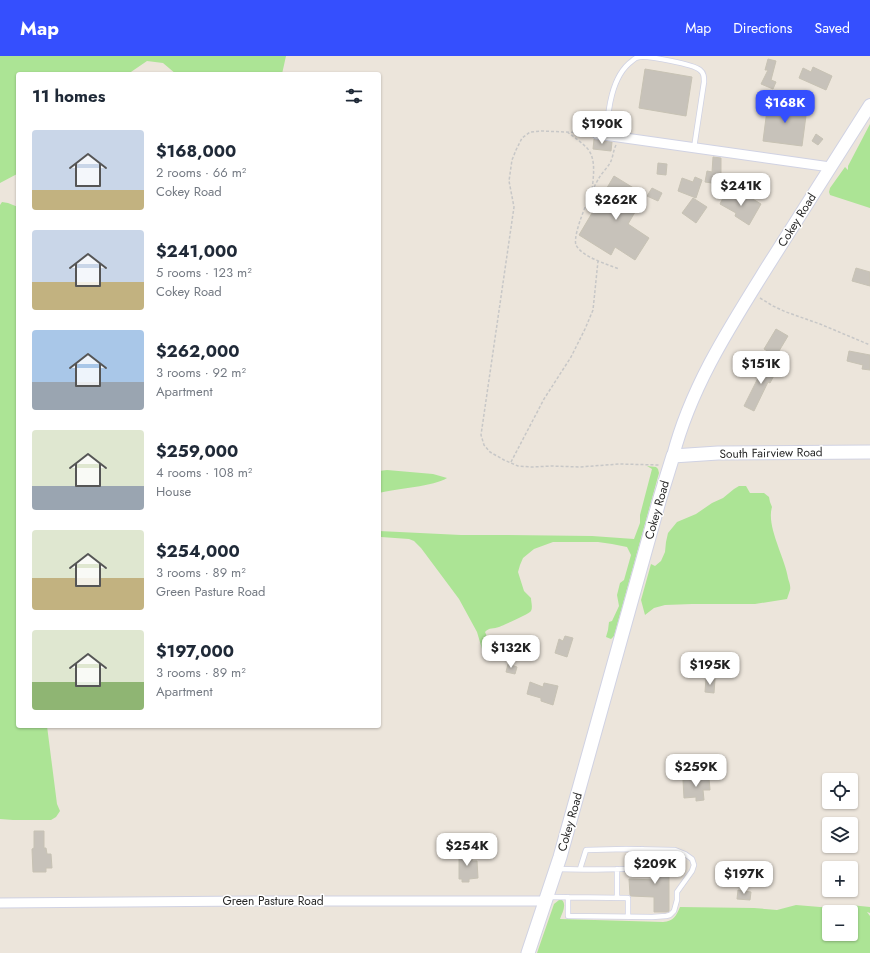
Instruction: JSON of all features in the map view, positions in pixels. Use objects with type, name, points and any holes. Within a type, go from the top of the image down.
[{"type":"main road","name":"South Fairview Road","points":[[671,461],[718,453],[870,452]]},
{"type":"main road","name":"Cokey Road","points":[[528,953],[547,899],[580,786],[671,461]]},
{"type":"street","name":"Cokey Road","points":[[671,461],[684,420],[708,365],[752,292],[870,105]]},
{"type":"street","points":[[602,135],[830,168]]},
{"type":"street","name":"Green Pasture Road","points":[[0,903],[547,899]]},
{"type":"lane","points":[[602,135],[615,86],[621,74],[626,66],[632,61],[639,57],[645,56],[687,65],[699,69],[703,73],[704,82],[694,148]]},
{"type":"lane","points":[[556,868],[639,868],[642,865],[643,859],[642,849]]},
{"type":"lane","points":[[568,897],[568,916],[652,918],[670,915],[674,911],[677,900],[677,892],[692,871],[694,865],[692,859],[675,850],[586,850],[580,869]]},
{"type":"lane","points":[[617,869],[617,898]]},
{"type":"lane","points":[[547,899],[568,897],[628,898],[628,917]]},
{"type":"path","points":[[602,135],[567,132],[530,132],[522,138],[516,150],[512,160],[509,181],[514,207],[481,435],[484,445],[490,452],[518,466],[580,467],[654,464],[671,461]]},
{"type":"path","points":[[567,132],[588,149],[592,158],[593,173],[591,194]]},
{"type":"path","points":[[619,268],[598,261],[580,250],[576,244],[576,237],[579,224],[591,194],[599,178],[610,162],[620,137]]},
{"type":"path","points":[[511,463],[544,399],[586,329],[593,310],[598,261]]},
{"type":"path","points":[[752,292],[772,306],[870,345]]},
{"type":"green space","points":[[0,56],[286,56],[282,72],[174,72],[163,63],[147,61],[131,72],[16,72],[16,175],[0,183]]},
{"type":"green space","points":[[870,124],[870,208],[830,195],[829,192],[830,188],[845,167],[848,170],[848,166]]},
{"type":"green space","points":[[2,202],[16,206],[16,728],[47,728],[57,804],[60,811],[56,817],[51,820],[0,819],[0,205]]},
{"type":"green space","points":[[647,466],[656,467],[659,473],[614,636],[611,639],[606,637],[609,622],[612,621],[619,606],[617,595],[620,583],[624,580],[631,555],[627,547],[598,542],[553,542],[534,549],[523,558],[518,572],[524,591],[531,598],[531,611],[506,624],[487,630],[485,632],[489,641],[488,646],[485,649],[482,649],[477,632],[459,599],[421,548],[414,541],[409,539],[381,537],[381,531],[461,535],[592,536],[634,539],[640,523],[640,515],[652,469]]},
{"type":"green space","points":[[381,471],[433,474],[447,478],[434,483],[381,493]]},
{"type":"green space","points":[[739,486],[746,486],[750,493],[764,493],[769,497],[772,507],[771,515],[774,533],[790,586],[787,599],[755,604],[665,605],[654,608],[645,615],[641,600],[651,564],[655,566],[661,561],[665,552],[668,533],[677,522],[696,514],[712,503],[723,498]]},
{"type":"green space","points":[[559,900],[562,900],[564,904],[564,909],[560,919],[663,922],[674,918],[680,907],[754,908],[777,910],[796,905],[822,907],[822,941],[858,941],[858,906],[870,907],[870,913],[867,912],[870,916],[870,953],[537,953],[554,904]]},
{"type":"building","points":[[768,59],[776,61],[771,80],[776,82],[773,89],[761,84],[768,70],[765,70]]},
{"type":"building","points":[[813,67],[832,76],[826,90],[799,78],[803,68],[811,72]]},
{"type":"building","points":[[645,69],[692,77],[686,116],[639,108]]},
{"type":"building","points":[[768,102],[807,108],[802,146],[763,141]]},
{"type":"building","points":[[816,134],[823,139],[818,145],[812,141]]},
{"type":"building","points":[[594,139],[612,142],[611,151],[593,149]]},
{"type":"building","points":[[713,157],[721,158],[721,180],[713,179],[712,183],[705,182],[707,171],[712,172]]},
{"type":"building","points":[[658,163],[667,164],[666,175],[657,174]]},
{"type":"building","points":[[614,176],[645,195],[628,224],[649,238],[635,260],[615,247],[611,255],[579,235]]},
{"type":"building","points":[[695,177],[702,180],[696,198],[678,191],[682,178],[693,182]]},
{"type":"building","points":[[652,188],[662,193],[658,201],[647,196]]},
{"type":"building","points":[[726,192],[742,201],[746,195],[761,204],[749,225],[735,216],[736,213],[720,204]]},
{"type":"building","points":[[693,198],[707,207],[696,223],[682,213]]},
{"type":"building","points":[[856,268],[870,272],[870,286],[852,281]]},
{"type":"building","points":[[776,329],[788,336],[776,356],[764,349]]},
{"type":"building","points":[[849,351],[870,355],[870,370],[862,369],[863,365],[847,361]]},
{"type":"building","points":[[767,360],[779,366],[770,383],[768,382],[754,411],[744,406]]},
{"type":"building","points":[[565,636],[573,638],[567,657],[555,653],[559,639],[563,641]]},
{"type":"building","points":[[508,664],[517,667],[515,674],[506,672]]},
{"type":"building","points":[[706,678],[715,679],[714,693],[705,692]]},
{"type":"building","points":[[530,682],[543,687],[544,683],[558,686],[553,705],[541,701],[541,698],[527,694]]},
{"type":"building","points":[[709,778],[710,790],[703,790],[704,800],[696,801],[696,797],[684,798],[683,780]]},
{"type":"building","points":[[34,831],[44,831],[44,848],[46,848],[47,854],[51,854],[52,868],[46,868],[46,872],[33,872],[32,849],[34,848]]},
{"type":"building","points":[[459,853],[472,853],[472,861],[477,861],[478,878],[469,879],[469,882],[462,882],[462,879],[459,879]]},
{"type":"building","points":[[656,853],[669,854],[669,911],[667,912],[654,912],[654,897],[630,895],[629,879],[656,880]]},
{"type":"building","points":[[738,890],[751,892],[750,900],[737,899]]}]
